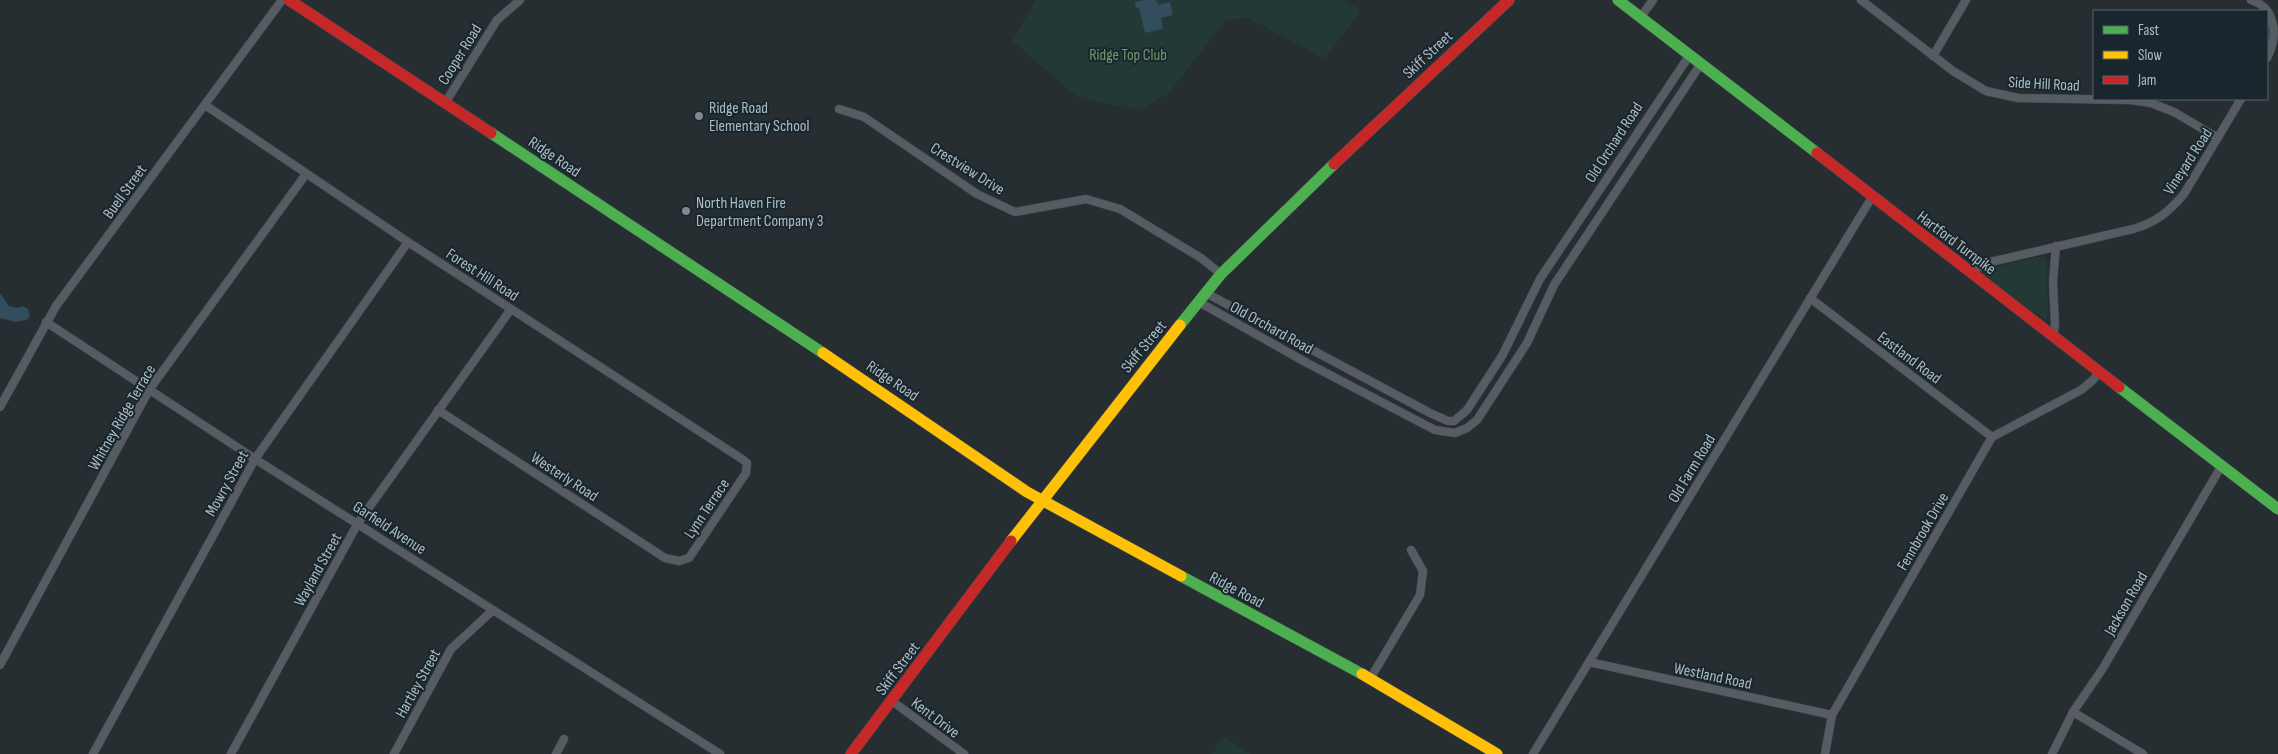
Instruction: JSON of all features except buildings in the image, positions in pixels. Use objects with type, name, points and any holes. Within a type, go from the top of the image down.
[{"type":"main road","name":"Ridge Road","points":[[290,0],[797,335],[1042,500],[1370,678],[1497,754]]},
{"type":"main road","name":"Skiff Street","points":[[851,754],[1042,500],[1221,274],[1271,223],[1508,0]]},
{"type":"main road","name":"Hartford Turnpike","points":[[1618,0],[1688,56],[2278,509]]},
{"type":"street","name":"Buell Street","points":[[0,406],[46,322],[282,0]]},
{"type":"street","name":"Cooper Road","points":[[445,103],[497,20],[520,0]]},
{"type":"street","points":[[1640,18],[1653,0]]},
{"type":"street","name":"Side Hill Road","points":[[1861,0],[1969,83],[2003,96],[2038,99],[2093,100]]},
{"type":"street","points":[[1933,56],[1966,0]]},
{"type":"street","points":[[2251,0],[2260,1]]},
{"type":"street","points":[[2268,11],[2271,15],[2276,33],[2276,41],[2268,56]]},
{"type":"street","name":"Old Orchard Road","points":[[1202,297],[1340,365],[1430,413],[1448,421],[1457,420],[1467,410],[1502,356],[1533,290],[1562,244],[1688,56]]},
{"type":"street","name":"Old Orchard Road","points":[[1202,297],[1333,375],[1436,430],[1455,433],[1463,431],[1478,420],[1512,370],[1527,343],[1546,299],[1700,65]]},
{"type":"street","name":"Side Hill Road","points":[[2130,100],[2151,103],[2174,112],[2218,138]]},
{"type":"street","name":"Vineyard Road","points":[[1971,272],[1986,263],[2133,229],[2159,218],[2173,208],[2184,194],[2241,100]]},
{"type":"street","name":"Forest Hill Road","points":[[205,105],[408,242],[747,463]]},
{"type":"street","name":"Crestview Drive","points":[[839,109],[864,117],[977,194],[1014,212],[1086,199],[1120,209],[1201,258],[1221,274]]},
{"type":"street","name":"Whitney Ridge Terrace","points":[[0,665],[149,390],[306,174]]},
{"type":"street","name":"Old Farm Road","points":[[1533,754],[1872,197]]},
{"type":"street","name":"Mowry Street","points":[[93,754],[255,459],[408,242]]},
{"type":"street","points":[[1562,244],[1576,252]]},
{"type":"street","points":[[2053,335],[2055,325],[2052,282],[2056,246]]},
{"type":"street","points":[[1533,290],[1546,299]]},
{"type":"street","name":"Eastland Road","points":[[1810,298],[1992,437]]},
{"type":"street","name":"Wayland Street","points":[[231,754],[358,523],[511,309]]},
{"type":"street","name":"Garfield Avenue","points":[[46,322],[255,459],[720,754]]},
{"type":"street","points":[[1333,375],[1340,365]]},
{"type":"street","points":[[1992,437],[2081,390],[2100,371]]},
{"type":"street","name":"Westerly Road","points":[[438,410],[665,558],[679,562]]},
{"type":"street","points":[[1457,420],[1463,431]]},
{"type":"street","name":"Fennbrook Drive","points":[[1825,754],[1832,715],[1992,437]]},
{"type":"street","name":"Lynn Terrace","points":[[679,562],[689,558],[746,473],[747,463]]},
{"type":"street","name":"Jackson Road","points":[[2052,754],[2073,712],[2103,668],[2222,465]]},
{"type":"street","points":[[1370,678],[1420,595],[1424,571],[1411,550]]},
{"type":"street","name":"Hartley Street","points":[[394,754],[451,650],[493,610]]},
{"type":"street","name":"Westland Road","points":[[1589,662],[1832,715]]},
{"type":"street","name":"Kent Drive","points":[[892,701],[964,754]]},
{"type":"street","points":[[2073,712],[2143,754]]},
{"type":"street","points":[[556,754],[564,739]]},
{"type":"green space","name":"Ridge Top Club","points":[[1036,0],[1344,0],[1361,10],[1325,59],[1248,18],[1226,20],[1168,94],[1139,110],[1079,98],[1012,41]]},
{"type":"green space","points":[[2040,257],[2046,259],[2048,315],[2046,320],[1990,280],[1985,273],[1995,267]]},
{"type":"green space","points":[[1223,737],[1250,754],[1212,754]]},
{"type":"water","points":[[1156,0],[1158,5],[1170,2],[1173,15],[1161,18],[1163,29],[1145,33],[1139,8],[1136,8],[1135,2]]},
{"type":"water","points":[[0,293],[9,306],[17,308],[23,306],[28,309],[30,316],[27,320],[16,322],[0,318]]},
{"type":"traffic: fast","points":[[1618,0],[1817,153]]},
{"type":"traffic: fast","points":[[491,133],[823,353]]},
{"type":"traffic: fast","points":[[1180,325],[1221,274],[1334,164]]},
{"type":"traffic: fast","points":[[2119,387],[2278,509]]},
{"type":"traffic: fast","points":[[1181,576],[1362,674]]},
{"type":"traffic: slow","points":[[1011,541],[1180,325]]},
{"type":"traffic: slow","points":[[823,353],[1027,492],[1181,576]]},
{"type":"traffic: slow","points":[[1362,674],[1497,754]]},
{"type":"traffic: jam","points":[[289,0],[491,133]]},
{"type":"traffic: jam","points":[[1334,164],[1509,0]]},
{"type":"traffic: jam","points":[[1817,153],[2119,387]]},
{"type":"traffic: jam","points":[[851,754],[1011,541]]},
{"type":"place","name":"Ridge Road Elementary School","points":[[699,116]]},
{"type":"place","name":"North Haven Fire Department Company 3","points":[[686,211]]}]
